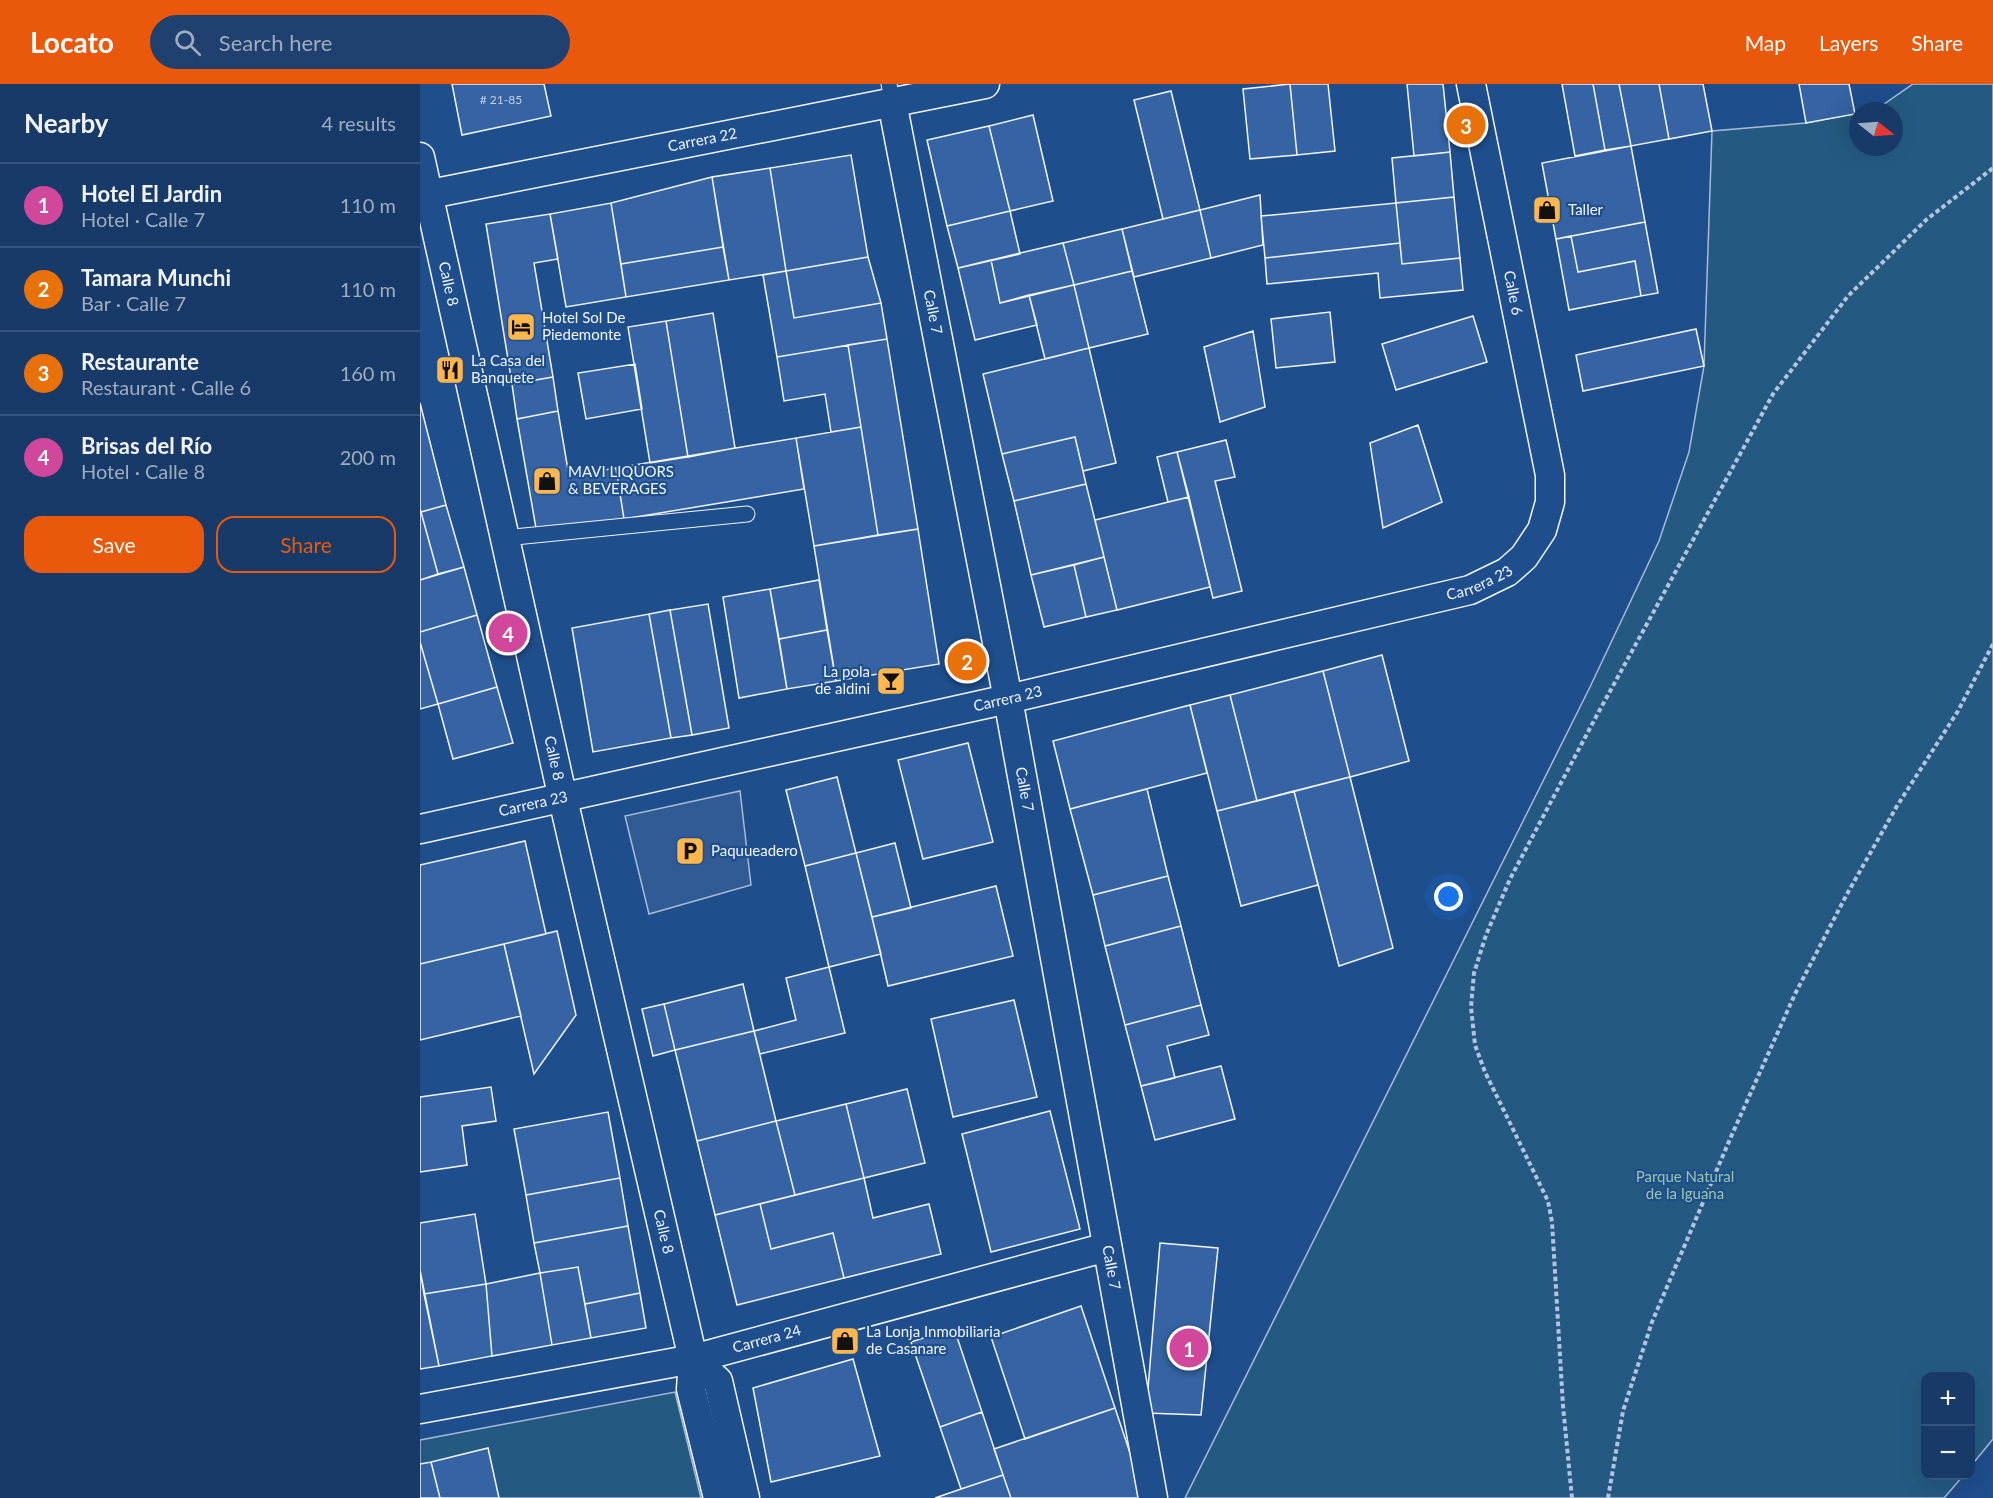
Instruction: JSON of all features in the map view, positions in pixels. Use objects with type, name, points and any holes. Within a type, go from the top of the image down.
[{"type":"street","name":"Carrera 22","points":[[424,195],[891,93],[985,84]]},
{"type":"street","name":"Calle 6","points":[[1471,84],[1550,475],[1550,502]]},
{"type":"street","name":"Calle 7","points":[[891,93],[1008,699],[1153,1498]]},
{"type":"street","name":"Calle 8","points":[[420,157],[424,195],[693,1359],[691,1389],[718,1498]]},
{"type":"street","name":"Carrera 23","points":[[420,830],[1008,699],[1470,590],[1507,572],[1524,557],[1542,530],[1550,502]]},
{"type":"street","name":"Carrera 24","points":[[420,1409],[693,1359],[1107,1247]]},
{"type":"street","points":[[693,1359],[718,1381],[745,1498]]},
{"type":"lane","points":[[504,538],[747,514]]},
{"type":"path","points":[[1572,1498],[1563,1406],[1552,1222],[1548,1201],[1493,1091],[1475,1045],[1471,1007],[1474,973],[1486,934],[1510,879],[1773,394],[1848,296],[1926,220],[1993,168]]},
{"type":"path","points":[[1608,1498],[1623,1411],[1652,1322],[1795,994],[1847,894],[1897,806],[1958,711],[1993,644]]},
{"type":"green space","name":"Parque Natural de la Iguana","points":[[1913,84],[1993,84],[1993,1439],[1975,1461],[1975,1372],[1921,1372],[1921,1480],[1960,1480],[1944,1498],[1185,1498],[1590,687],[1659,541],[1689,452],[1704,366],[1712,131],[1806,123],[1849,115],[1849,156],[1903,156],[1903,102],[1887,102]]},
{"type":"green space","points":[[675,1392],[701,1498],[420,1498],[420,1440]]},
{"type":"shaded area","name":"Paquueadero","points":[[740,791],[751,885],[649,914],[625,816]]},
{"type":"building","points":[[452,84],[544,84],[551,116],[462,135]]},
{"type":"building","points":[[1290,84],[1297,155],[1250,159],[1243,89]]},
{"type":"building","points":[[1290,84],[1328,84],[1335,151],[1297,155]]},
{"type":"building","points":[[1407,84],[1443,84],[1450,152],[1414,156]]},
{"type":"building","points":[[1562,84],[1593,84],[1605,150],[1575,156]]},
{"type":"building","points":[[1593,84],[1619,84],[1631,146],[1605,150]]},
{"type":"building","points":[[1619,84],[1659,84],[1669,139],[1631,146]]},
{"type":"building","points":[[1659,84],[1703,84],[1712,131],[1669,139]]},
{"type":"building","points":[[1799,84],[1849,84],[1853,102],[1849,102],[1849,115],[1806,123]]},
{"type":"building","points":[[1171,91],[1200,210],[1163,219],[1134,100]]},
{"type":"building","points":[[1033,115],[1053,201],[1010,211],[989,126]]},
{"type":"building","points":[[989,126],[1010,211],[947,226],[927,140]]},
{"type":"building","points":[[1631,146],[1645,222],[1556,239],[1542,163]]},
{"type":"building","points":[[1450,152],[1454,197],[1396,203],[1392,158]]},
{"type":"building","points":[[851,155],[868,257],[786,271],[770,168]]},
{"type":"building","points":[[770,168],[786,271],[729,280],[712,177]]},
{"type":"building","points":[[712,177],[723,247],[621,264],[611,203]]},
{"type":"building","points":[[1260,195],[1263,245],[1211,258],[1200,210]]},
{"type":"building","points":[[1454,197],[1460,258],[1402,264],[1396,203]]},
{"type":"building","points":[[611,203],[626,297],[566,307],[550,214]]},
{"type":"building","points":[[1396,203],[1400,243],[1265,258],[1261,216]]},
{"type":"building","points":[[1200,210],[1211,258],[1134,277],[1122,229]]},
{"type":"building","points":[[1010,211],[1020,254],[958,268],[947,226]]},
{"type":"building","points":[[550,214],[558,259],[534,263],[553,377],[512,384],[486,224]]},
{"type":"building","points":[[1645,222],[1658,293],[1641,296],[1635,261],[1578,272],[1571,236]]},
{"type":"building","points":[[1122,229],[1132,271],[1074,285],[1063,243]]},
{"type":"building","points":[[1571,236],[1578,272],[1635,261],[1641,296],[1569,310],[1556,239]]},
{"type":"building","points":[[1063,243],[1074,285],[1000,303],[991,260]]},
{"type":"building","points":[[1400,243],[1402,264],[1460,258],[1463,290],[1380,298],[1378,273],[1267,284],[1265,258]]},
{"type":"building","points":[[723,247],[729,280],[626,297],[621,264]]},
{"type":"building","points":[[868,257],[881,303],[794,318],[786,271]]},
{"type":"building","points":[[991,260],[1000,303],[1029,295],[1037,325],[975,340],[958,268]]},
{"type":"building","points":[[786,271],[794,318],[881,303],[887,339],[777,357],[763,275]]},
{"type":"building","points":[[1132,271],[1148,334],[1089,348],[1074,285]]},
{"type":"building","points":[[1074,285],[1089,348],[1045,359],[1029,295]]},
{"type":"building","points":[[1330,312],[1335,362],[1276,368],[1271,319]]},
{"type":"building","points":[[713,313],[735,448],[688,457],[666,321]]},
{"type":"building","points":[[1473,316],[1487,362],[1396,390],[1382,344]]},
{"type":"building","points":[[666,321],[688,457],[650,463],[628,327]]},
{"type":"building","points":[[1696,329],[1704,366],[1583,391],[1576,355]]},
{"type":"building","points":[[1253,331],[1265,407],[1220,422],[1204,347]]},
{"type":"building","points":[[887,339],[918,529],[878,535],[848,345]]},
{"type":"building","points":[[848,345],[861,427],[831,432],[825,394],[784,401],[777,357]]},
{"type":"building","points":[[1089,348],[1116,463],[1083,471],[1075,437],[1002,454],[983,374]]},
{"type":"building","points":[[635,364],[642,409],[586,419],[578,373]]},
{"type":"building","points":[[553,377],[558,411],[517,419],[512,384]]},
{"type":"building","points":[[420,403],[446,505],[421,512],[420,509]]},
{"type":"building","points":[[558,411],[569,476],[616,468],[624,519],[537,534],[517,419]]},
{"type":"building","points":[[1418,425],[1442,502],[1383,528],[1370,443]]},
{"type":"building","points":[[861,427],[878,535],[814,546],[796,438]]},
{"type":"building","points":[[1075,437],[1086,484],[1014,501],[1002,454]]},
{"type":"building","points":[[796,438],[804,489],[624,519],[616,468]]},
{"type":"building","points":[[1226,440],[1235,477],[1215,481],[1242,591],[1213,598],[1177,452]]},
{"type":"building","points":[[1177,452],[1189,497],[1168,502],[1157,457]]},
{"type":"building","points":[[1086,484],[1104,557],[1031,575],[1014,501]]},
{"type":"building","points":[[1189,497],[1210,587],[1117,610],[1095,520]]},
{"type":"building","points":[[446,505],[464,567],[438,574],[421,512]]},
{"type":"building","points":[[420,513],[438,574],[420,580]]},
{"type":"building","points":[[918,529],[939,664],[836,681],[814,546]]},
{"type":"building","points":[[1104,557],[1117,610],[1086,617],[1074,565]]},
{"type":"building","points":[[1074,565],[1086,617],[1044,627],[1031,575]]},
{"type":"building","points":[[464,567],[477,615],[420,632],[420,580]]},
{"type":"building","points":[[819,580],[827,630],[779,639],[770,589]]},
{"type":"building","points":[[770,589],[787,689],[739,698],[723,597]]},
{"type":"building","points":[[708,604],[729,728],[692,735],[670,610]]},
{"type":"building","points":[[670,610],[692,735],[671,738],[649,614]]},
{"type":"building","points":[[649,614],[671,738],[593,752],[572,628]]},
{"type":"building","points":[[477,615],[497,687],[438,704],[420,642],[420,632]]},
{"type":"building","points":[[827,630],[836,681],[787,689],[779,639]]},
{"type":"building","points":[[420,642],[438,704],[420,709]]},
{"type":"building","points":[[1382,655],[1409,761],[1350,777],[1323,671]]},
{"type":"building","points":[[1323,671],[1350,777],[1257,801],[1230,695]]},
{"type":"building","points":[[497,687],[513,743],[453,759],[438,704]]},
{"type":"building","points":[[1230,695],[1257,801],[1217,811],[1190,705]]},
{"type":"building","points":[[1190,705],[1207,773],[1070,809],[1053,741]]},
{"type":"building","points":[[968,743],[993,842],[923,859],[898,760]]},
{"type":"building","points":[[837,777],[856,853],[805,866],[786,790]]},
{"type":"building","points":[[1350,777],[1393,948],[1339,966],[1294,791]]},
{"type":"building","points":[[1147,789],[1168,876],[1093,895],[1070,809]]},
{"type":"building","points":[[1294,791],[1318,885],[1241,906],[1217,811]]},
{"type":"building","points":[[525,841],[546,934],[420,964],[420,865]]},
{"type":"building","points":[[895,843],[911,908],[872,917],[856,853]]},
{"type":"building","points":[[856,853],[881,954],[829,967],[805,866]]},
{"type":"building","points":[[1168,876],[1181,926],[1105,946],[1093,895]]},
{"type":"building","points":[[996,886],[1013,956],[888,986],[872,917]]},
{"type":"building","points":[[1181,926],[1201,1005],[1125,1025],[1105,946]]},
{"type":"building","points":[[557,931],[576,1015],[534,1074],[504,944]]},
{"type":"building","points":[[504,944],[521,1016],[420,1040],[420,964]]},
{"type":"building","points":[[829,967],[845,1033],[760,1054],[754,1031],[796,1020],[786,978]]},
{"type":"building","points":[[743,984],[754,1031],[675,1050],[664,1004]]},
{"type":"building","points":[[1014,1000],[1037,1097],[953,1117],[931,1019]]},
{"type":"building","points":[[664,1004],[675,1050],[653,1056],[642,1009]]},
{"type":"building","points":[[1201,1005],[1209,1035],[1167,1046],[1175,1078],[1141,1086],[1125,1025]]},
{"type":"building","points":[[754,1031],[776,1121],[697,1141],[675,1050]]},
{"type":"building","points":[[1221,1066],[1235,1119],[1155,1140],[1141,1086]]},
{"type":"building","points":[[491,1087],[496,1121],[462,1126],[467,1165],[420,1172],[420,1097]]},
{"type":"building","points":[[907,1089],[925,1163],[864,1178],[846,1104]]},
{"type":"building","points":[[846,1104],[864,1178],[795,1195],[776,1121]]},
{"type":"building","points":[[1050,1111],[1080,1229],[991,1252],[962,1134]]},
{"type":"building","points":[[608,1112],[620,1178],[526,1195],[514,1129]]},
{"type":"building","points":[[776,1121],[795,1195],[715,1215],[697,1141]]},
{"type":"building","points":[[620,1178],[628,1226],[534,1243],[526,1195]]},
{"type":"building","points":[[864,1178],[873,1218],[929,1204],[941,1254],[844,1278],[833,1233],[771,1249],[760,1204]]},
{"type":"building","points":[[760,1204],[771,1249],[833,1233],[844,1278],[737,1305],[715,1215]]},
{"type":"building","points":[[475,1214],[486,1284],[424,1294],[420,1270],[420,1223]]},
{"type":"building","points":[[628,1226],[640,1293],[585,1304],[578,1267],[540,1273],[534,1243]]},
{"type":"building","points":[[1160,1243],[1218,1248],[1201,1415],[1146,1413]]},
{"type":"building","points":[[578,1267],[591,1338],[552,1345],[540,1273]]},
{"type":"building","points":[[420,1270],[439,1366],[420,1369]]},
{"type":"building","points":[[540,1273],[552,1345],[492,1356],[486,1284]]},
{"type":"building","points":[[486,1284],[492,1356],[439,1366],[424,1294]]},
{"type":"building","points":[[640,1293],[646,1328],[591,1338],[585,1304]]},
{"type":"building","points":[[1081,1306],[1115,1408],[1025,1439],[991,1337]]},
{"type":"building","points":[[954,1328],[982,1412],[940,1427],[911,1342]]},
{"type":"building","points":[[853,1359],[880,1456],[771,1482],[753,1388]]},
{"type":"building","points":[[1115,1408],[1145,1498],[1011,1498],[994,1449]]},
{"type":"building","points":[[982,1412],[1003,1475],[961,1489],[940,1427]]},
{"type":"building","points":[[488,1448],[499,1498],[440,1498],[431,1462]]},
{"type":"building","points":[[431,1462],[440,1498],[420,1498],[420,1464]]},
{"type":"building","points":[[1003,1475],[1011,1498],[935,1498],[961,1489]]},
{"type":"place","name":"Restaurante","points":[[1466,125]]},
{"type":"place","name":"Taller","points":[[1547,210]]},
{"type":"place","name":"Hotel Sol De Piedemonte","points":[[521,327]]},
{"type":"place","name":"La Casa del Banquete","points":[[450,370]]},
{"type":"place","name":"MAVI LIQUORS & BEVERAGES","points":[[547,481]]},
{"type":"place","name":"Brisas del Río","points":[[508,633]]},
{"type":"place","name":"Tamara Munchi","points":[[967,661]]},
{"type":"place","name":"La pola de aldini","points":[[891,681]]},
{"type":"place","name":"Paquueadero","points":[[690,851]]},
{"type":"place","name":"La Lonja Inmobiliaria de Casanare","points":[[845,1341]]},
{"type":"place","name":"Hotel El Jardin","points":[[1189,1348]]}]
